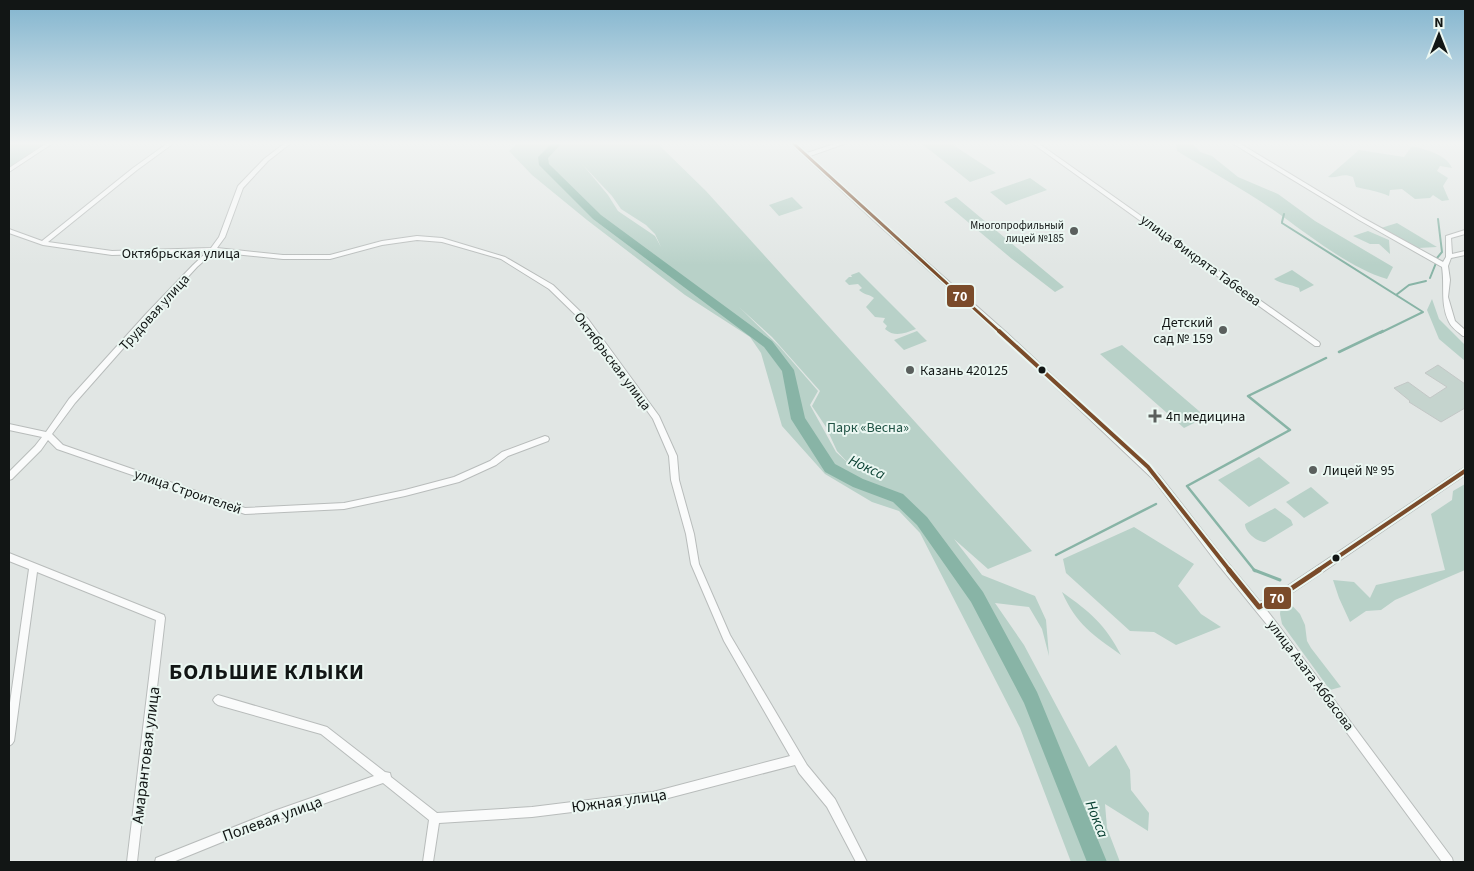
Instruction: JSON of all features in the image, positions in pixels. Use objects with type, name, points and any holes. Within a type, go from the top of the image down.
[{"type":"street","points":[[43,243],[117,184]]},
{"type":"street","name":"Трудовая улица","points":[[9,477],[48,436],[72,401],[148,316],[195,266],[213,250],[222,237],[240,187],[243,184]]},
{"type":"street","name":"улица Азата Аббасова","points":[[838,184],[1148,467],[1260,607],[1448,862]]},
{"type":"street","name":"улица Фикрята Табеева","points":[[1092,184],[1318,344]]},
{"type":"street","points":[[1303,184],[1445,266]]},
{"type":"street","name":"Октябрьская улица","points":[[9,231],[43,243],[112,253],[213,250],[283,257],[330,257],[355,252],[382,243],[417,238],[442,240],[504,258],[551,287],[586,321],[656,418],[673,456],[675,480],[690,534],[695,564],[727,638],[798,759],[831,803],[862,862]]},
{"type":"street","points":[[1465,232],[1448,237],[1449,256],[1445,266],[1447,280],[1445,297],[1448,314],[1452,322],[1465,334]]},
{"type":"street","points":[[1449,256],[1465,252]]},
{"type":"street","name":"улица Строителей","points":[[9,427],[48,436],[60,447],[245,511],[344,506],[405,493],[456,480],[493,463],[505,454],[545,439]]},
{"type":"street","points":[[1260,607],[1278,598],[1465,471]]},
{"type":"street","points":[[9,558],[34,567],[9,741]]},
{"type":"street","name":"Амарантовая улица","points":[[34,567],[161,618],[132,862]]},
{"type":"street","points":[[218,700],[324,730],[386,777],[435,818],[428,862]]},
{"type":"street","name":"Южная улица","points":[[435,818],[532,812],[653,797],[798,759]]},
{"type":"street","name":"Полевая улица","points":[[160,862],[274,816],[386,777]]},
{"type":"green space","name":"Парк «Весна»","points":[[543,184],[599,184],[618,211],[655,236],[661,247],[655,234],[646,225],[621,209],[600,184],[698,184],[1032,551],[988,569],[954,539],[982,575],[1035,596],[1046,620],[1049,656],[1042,629],[1029,607],[995,603],[1024,645],[1089,767],[1116,745],[1130,770],[1131,790],[1149,813],[1148,831],[1105,804],[1107,828],[1120,862],[1071,862],[1020,728],[920,533],[899,511],[872,502],[825,474],[782,426],[761,353],[750,337],[685,295]],"holes":[[[739,307],[772,337],[820,391],[812,406],[826,427],[837,451],[849,464],[836,452],[810,405],[818,391],[779,346]]]},
{"type":"green space","points":[[1014,184],[1038,184],[1047,190],[1006,205],[990,192]]},
{"type":"green space","points":[[1231,184],[1254,184],[1278,194],[1315,221],[1393,267],[1387,279],[1360,268],[1332,252]]},
{"type":"green space","points":[[1355,184],[1444,184],[1443,186],[1449,200],[1442,201],[1433,195],[1430,198],[1415,199],[1402,189],[1390,190],[1389,196],[1356,187]]},
{"type":"green space","points":[[792,197],[803,208],[779,216],[769,205]]},
{"type":"green space","points":[[956,197],[1064,287],[1055,292],[944,202]]},
{"type":"green space","points":[[1397,223],[1437,247],[1418,248],[1381,228]]},
{"type":"green space","points":[[1368,231],[1389,240],[1390,254],[1379,244],[1370,244],[1353,236]]},
{"type":"green space","points":[[1292,270],[1314,285],[1300,292],[1299,288],[1274,279]]},
{"type":"green space","points":[[859,272],[916,329],[896,334],[885,329],[887,326],[883,322],[885,318],[875,317],[866,307],[874,298],[859,290],[862,288],[858,284],[849,285],[845,281],[852,277],[851,275]]},
{"type":"green space","points":[[1432,299],[1439,319],[1465,345],[1465,361],[1439,339],[1427,310]]},
{"type":"green space","points":[[917,331],[927,341],[904,350],[894,340]]},
{"type":"green space","points":[[1122,345],[1206,417],[1184,428],[1100,354]]},
{"type":"green space","points":[[1259,457],[1290,483],[1249,507],[1218,480]]},
{"type":"green space","points":[[1465,484],[1465,570],[1395,600],[1381,610],[1366,611],[1350,622],[1333,580],[1354,582],[1370,598],[1376,585],[1445,570],[1431,514],[1452,500],[1453,491]]},
{"type":"green space","points":[[1311,487],[1329,503],[1304,518],[1286,502]]},
{"type":"green space","points":[[1275,508],[1291,520],[1293,525],[1262,542],[1249,533],[1245,524]]},
{"type":"green space","points":[[1134,527],[1194,564],[1178,586],[1201,614],[1221,627],[1176,645],[1154,632],[1130,631],[1066,573],[1063,559]]},
{"type":"green space","points":[[1062,592],[1096,619],[1109,635],[1121,655],[1079,621]]},
{"type":"green space","points":[[1286,599],[1300,614],[1305,625],[1307,641],[1311,648],[1341,687],[1330,690],[1282,624],[1281,605]]},
{"type":"building","points":[[1438,365],[1465,384],[1465,408],[1441,422],[1409,402],[1394,388],[1408,382],[1430,398],[1447,387],[1425,373]]},
{"type":"waterway","name":"Нокса","points":[[563,184],[597,217],[768,344],[788,370],[798,419],[830,468],[858,483],[898,498],[922,521],[977,597],[1031,698],[1097,862]]},
{"type":"waterway","points":[[1282,222],[1284,214]]},
{"type":"waterway","points":[[1437,258],[1442,252],[1438,219]]},
{"type":"waterway","points":[[1282,223],[1396,295]]},
{"type":"waterway","points":[[1430,278],[1436,263]]},
{"type":"waterway","points":[[1396,295],[1409,285],[1426,281]]},
{"type":"waterway","points":[[1380,333],[1423,312],[1396,295]]},
{"type":"waterway","points":[[1339,352],[1383,331]]},
{"type":"waterway","points":[[1254,570],[1187,486],[1290,430],[1248,396],[1326,358]]},
{"type":"waterway","points":[[1056,555],[1156,504]]},
{"type":"waterway","points":[[1254,570],[1280,580]]},
{"type":"transit line","name":"70","points":[[838,184],[1148,467],[1259,607],[1277,598],[1465,471]]},
{"type":"place","name":"Многопрофильный лицей №185","points":[[1074,231]]},
{"type":"place","name":"Детский сад № 159","points":[[1223,330]]},
{"type":"place","name":"Казань 420125","points":[[910,370]]},
{"type":"place","name":"4п медицина","points":[[1155,416]]},
{"type":"place","name":"Лицей № 95","points":[[1313,470]]},
{"type":"district","name":"БОЛЬШИЕ КЛЫКИ","points":[[267,671]]}]
